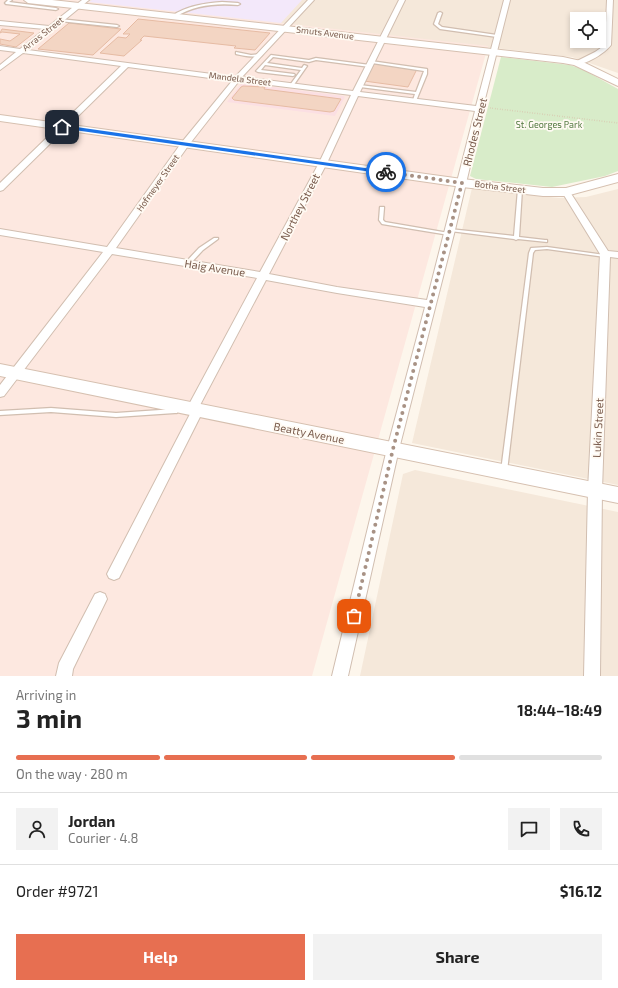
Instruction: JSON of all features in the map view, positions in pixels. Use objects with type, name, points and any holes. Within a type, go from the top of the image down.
[{"type":"main road","name":"Smuts Avenue","points":[[28,0],[83,3],[174,16],[577,63],[618,83]]},
{"type":"main road","name":"Botha Street","points":[[0,118],[520,190],[566,192],[618,178]]},
{"type":"main road","name":"Beatty Avenue","points":[[7,372],[618,495]]},
{"type":"street","name":"Hofmeyer Street","points":[[0,393],[7,372],[109,251],[185,144],[237,79],[311,0]]},
{"type":"street","name":"Northey Street","points":[[114,574],[195,411],[323,163],[338,128],[359,89],[402,0]]},
{"type":"street","name":"Rhodes Street","points":[[340,676],[393,449],[450,232],[507,0]]},
{"type":"street","points":[[577,63],[594,56],[604,50],[608,45],[610,0]]},
{"type":"street","name":"Arras Street","points":[[0,68],[21,50],[83,3]]},
{"type":"street","points":[[0,23],[50,28]]},
{"type":"street","name":"Mandela Street","points":[[0,48],[237,79],[292,85],[359,89],[416,96],[481,108]]},
{"type":"street","points":[[0,188],[127,64]]},
{"type":"street","points":[[566,192],[605,255],[618,255]]},
{"type":"street","name":"Haig Avenue","points":[[0,232],[264,276],[337,290],[430,304]]},
{"type":"street","name":"Lukin Street","points":[[592,676],[595,490],[605,255]]},
{"type":"street","points":[[64,676],[65,668],[100,599]]},
{"type":"lane","points":[[10,0],[7,3],[56,9]]},
{"type":"lane","points":[[174,16],[184,9],[194,7],[216,4],[238,4]]},
{"type":"lane","points":[[440,13],[436,24],[441,28],[497,36]]},
{"type":"lane","points":[[60,20],[117,26]]},
{"type":"lane","points":[[237,53],[251,56],[260,55]]},
{"type":"lane","points":[[233,56],[249,58],[254,62]]},
{"type":"lane","points":[[293,76],[258,71],[272,56],[309,62],[316,60],[424,69],[426,70],[425,74],[416,96]]},
{"type":"lane","points":[[292,85],[309,62]]},
{"type":"lane","points":[[265,64],[303,69]]},
{"type":"lane","points":[[516,239],[520,190]]},
{"type":"lane","points":[[382,208],[381,220],[384,223],[450,232],[545,241]]},
{"type":"lane","points":[[187,264],[201,249],[216,239]]},
{"type":"lane","points":[[504,472],[531,253],[533,249],[547,248],[605,255]]},
{"type":"lane","points":[[0,413],[51,410],[116,415],[142,412],[195,411]]},
{"type":"path","points":[[481,108],[618,123]]},
{"type":"shaded area","points":[[0,0],[75,0],[488,46],[312,676],[0,676]]},
{"type":"shaded area","points":[[79,0],[618,0],[618,73],[572,57]]},
{"type":"shaded area","points":[[92,0],[302,0],[281,23],[89,2]]},
{"type":"shaded area","points":[[242,83],[345,97],[335,116],[227,102]]},
{"type":"shaded area","points":[[472,188],[559,198],[586,197],[618,189],[618,485],[412,443]]},
{"type":"shaded area","points":[[415,470],[618,512],[618,676],[360,676],[403,474]]},
{"type":"green space","name":"St. Georges Park","points":[[501,57],[570,65],[584,70],[618,89],[618,171],[605,176],[552,187],[476,179],[470,176]]},
{"type":"building","points":[[138,19],[270,33],[255,50],[234,48],[236,46],[144,36],[140,40],[142,40],[124,56],[100,53],[118,37],[126,38],[130,34],[123,34]]},
{"type":"building","points":[[69,23],[121,29],[93,55],[38,49]]},
{"type":"building","points":[[2,29],[34,33],[16,47],[0,44],[0,39],[10,41],[20,34],[0,33]]},
{"type":"building","points":[[375,63],[417,69],[408,87],[364,81]]},
{"type":"building","points":[[243,86],[265,87],[264,89],[341,99],[334,111],[330,112],[234,100],[232,98]]},
{"type":"way so far","points":[[354,616],[393,449],[462,183],[386,172]]},
{"type":"route","points":[[62,127],[386,172]]}]
